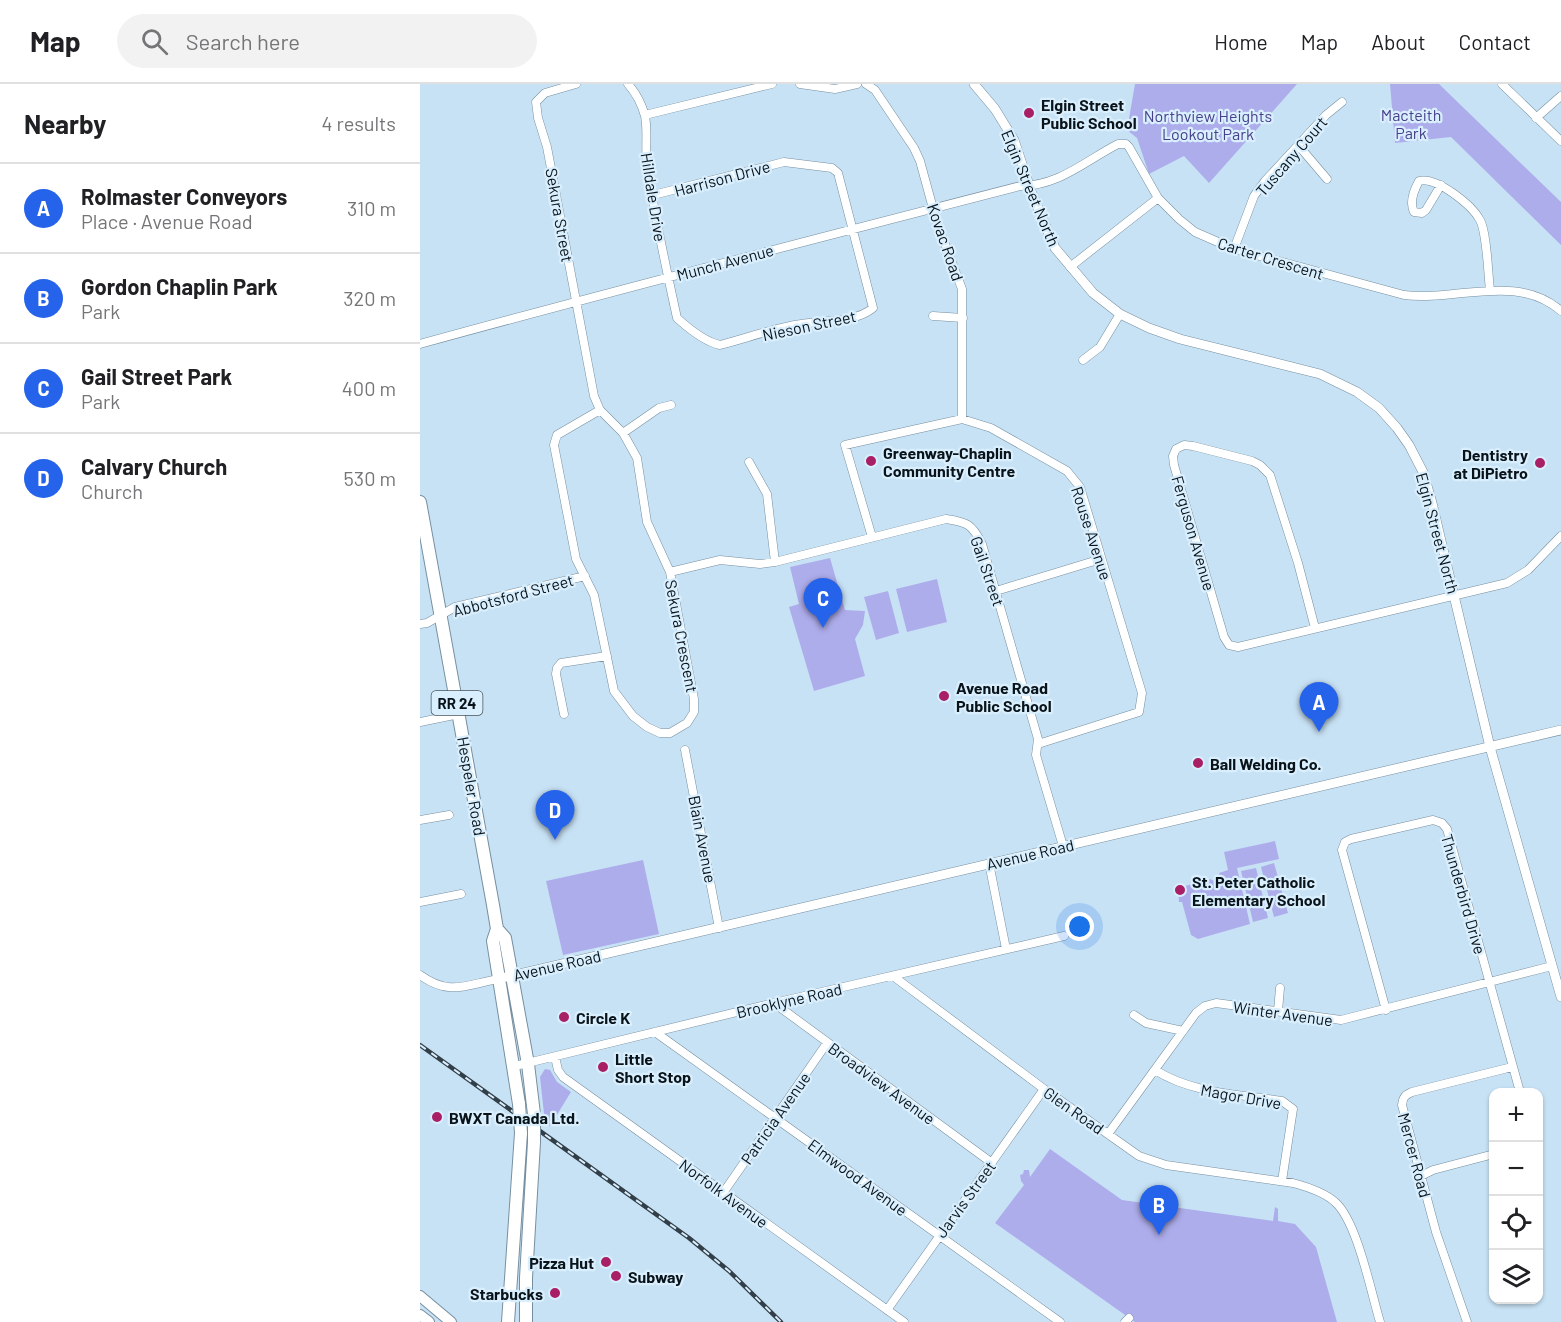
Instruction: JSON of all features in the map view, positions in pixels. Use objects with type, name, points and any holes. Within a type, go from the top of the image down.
[{"type":"main road","name":"Hespeler Road","points":[[420,502],[497,929],[505,938],[506,977],[521,1132],[506,1319]]},
{"type":"main road","name":"Hespeler Road","points":[[506,977],[528,1064],[534,1113],[526,1322]]},
{"type":"main road","points":[[421,1300],[451,1322]]},
{"type":"main road","points":[[420,1315],[429,1322]]},
{"type":"street","name":"Sekura Street","points":[[576,84],[545,93],[536,102],[538,118],[547,147],[588,373]]},
{"type":"street","name":"Hilldale Drive","points":[[628,84],[635,92],[645,115],[647,162],[668,278]]},
{"type":"street","points":[[645,115],[751,86],[772,84]]},
{"type":"street","points":[[800,84],[834,89],[857,84]]},
{"type":"street","name":"Kovac Road","points":[[866,84],[876,90],[920,160],[933,208],[962,289],[962,419]]},
{"type":"street","name":"Elgin Street North","points":[[974,84],[995,109],[1009,132],[1055,248],[1093,293],[1120,314],[1149,328],[1180,339],[1320,374],[1357,392],[1379,408],[1409,445],[1429,488],[1490,747],[1561,997]]},
{"type":"street","points":[[1502,84],[1561,141]]},
{"type":"street","points":[[1536,118],[1561,96]]},
{"type":"street","name":"Tuscany Court","points":[[1234,249],[1254,196],[1265,181],[1326,115],[1342,102]]},
{"type":"street","name":"Carter Crescent","points":[[1030,186],[1070,173],[1110,148],[1118,144],[1126,144],[1147,183],[1179,219],[1195,232],[1234,249],[1404,295],[1431,297],[1509,290],[1530,294],[1561,311]]},
{"type":"street","points":[[1298,145],[1327,178]]},
{"type":"street","name":"Harrison Drive","points":[[653,195],[784,162],[832,168],[838,173],[853,230]]},
{"type":"street","points":[[1441,185],[1426,210],[1422,213],[1414,212],[1411,204],[1419,181],[1428,180],[1441,185],[1467,206],[1480,220],[1490,291]]},
{"type":"street","name":"Munch Avenue","points":[[420,344],[786,245],[853,230],[1020,186],[1030,186]]},
{"type":"street","points":[[1070,267],[1158,198]]},
{"type":"street","name":"Nieson Street","points":[[668,278],[677,318],[717,345],[800,324],[845,319],[867,313],[873,308],[853,230]]},
{"type":"street","points":[[1083,360],[1100,346],[1120,314]]},
{"type":"street","points":[[933,316],[963,318]]},
{"type":"street","name":"Sekura Crescent","points":[[588,373],[600,410],[623,433],[637,458],[647,522],[670,572],[693,686],[694,712],[687,723],[670,733],[660,733],[647,727],[633,716],[614,691],[594,595],[576,559],[554,445],[557,435],[600,410]]},
{"type":"street","points":[[623,433],[659,408],[671,405]]},
{"type":"street","name":"Rouse Avenue","points":[[872,537],[845,445],[962,419],[991,428],[1067,471],[1080,487],[1142,693],[1139,711],[1038,744]]},
{"type":"street","name":"Ferguson Avenue","points":[[1315,628],[1298,563],[1270,475],[1252,461],[1193,446],[1184,445],[1176,448],[1173,456],[1174,465],[1224,637],[1229,645],[1238,647],[1507,583],[1519,577],[1561,536]]},
{"type":"street","points":[[749,462],[767,494],[775,562]]},
{"type":"street","name":"Gail Street","points":[[670,572],[720,560],[760,564],[775,562],[946,519],[964,522],[975,530],[982,544],[1038,739],[1036,755],[1063,846]]},
{"type":"street","points":[[996,591],[1101,559]]},
{"type":"street","name":"Abbotsford Street","points":[[420,624],[455,607],[585,576]]},
{"type":"street","points":[[564,714],[556,674],[557,668],[561,663],[607,656]]},
{"type":"street","points":[[420,722],[459,714]]},
{"type":"street","name":"Avenue Road","points":[[506,977],[1561,730]]},
{"type":"street","name":"Blain Avenue","points":[[685,750],[719,928]]},
{"type":"street","points":[[420,820],[449,814]]},
{"type":"street","name":"Thunderbird Drive","points":[[1386,1010],[1342,850],[1345,842],[1352,839],[1433,820],[1443,823],[1447,829],[1519,1088]]},
{"type":"street","points":[[989,863],[1006,949]]},
{"type":"street","points":[[420,902],[461,894]]},
{"type":"street","name":"Brooklyne Road","points":[[515,1066],[1064,936]]},
{"type":"street","name":"Winter Avenue","points":[[1108,1134],[1196,1013],[1205,1006],[1216,1004],[1341,1020],[1489,984],[1552,966]]},
{"type":"street","points":[[420,975],[428,981],[454,989],[506,977]]},
{"type":"street","name":"Glen Road","points":[[893,976],[1044,1089],[1139,1156],[1166,1165],[1282,1181],[1312,1188],[1335,1201],[1343,1211],[1355,1237],[1380,1322]]},
{"type":"street","points":[[1278,1011],[1280,988]]},
{"type":"street","name":"Broadview Avenue","points":[[774,1003],[992,1163]]},
{"type":"street","points":[[1134,1015],[1146,1023],[1183,1031]]},
{"type":"street","name":"Elmwood Avenue","points":[[655,1032],[1060,1322]]},
{"type":"street","name":"Patricia Avenue","points":[[723,1193],[827,1043]]},
{"type":"street","name":"Norfolk Avenue","points":[[555,1057],[558,1070],[563,1077],[904,1322]]},
{"type":"street","name":"Mercer Road","points":[[1467,1322],[1436,1232],[1401,1105],[1405,1095],[1512,1067]]},
{"type":"street","name":"Magor Drive","points":[[1155,1070],[1194,1088],[1282,1101],[1288,1104],[1293,1109],[1282,1181]]},
{"type":"street","name":"Jarvis Street","points":[[887,1310],[1044,1089]]},
{"type":"street","points":[[1421,1176],[1433,1170],[1489,1155]]},
{"type":"green space","name":"Northview Heights Lookout Park","points":[[1135,84],[1297,84],[1209,183],[1184,156],[1149,174],[1137,138],[1127,130]]},
{"type":"green space","name":"Macteith Park","points":[[1390,84],[1439,84],[1561,202],[1561,245],[1451,137],[1395,143]]},
{"type":"green space","points":[[830,558],[845,610],[865,611],[863,625],[855,639],[865,676],[814,691],[789,607],[799,604],[790,567]]},
{"type":"green space","points":[[937,579],[947,622],[907,632],[896,589]]},
{"type":"green space","points":[[888,591],[899,633],[876,640],[864,597]]},
{"type":"green space","points":[[1275,841],[1279,859],[1237,868],[1250,924],[1198,939],[1191,935],[1182,902],[1179,902],[1178,888],[1210,879],[1221,884],[1219,873],[1228,870],[1224,852]]},
{"type":"green space","points":[[643,860],[659,934],[563,955],[546,881]]},
{"type":"green space","points":[[1274,863],[1288,913],[1274,917],[1261,867]]},
{"type":"green space","points":[[1256,868],[1268,918],[1253,922],[1241,871]]},
{"type":"green space","points":[[545,1069],[550,1070],[557,1082],[571,1092],[550,1126],[545,1123],[540,1077]]},
{"type":"green space","points":[[1050,1149],[1122,1200],[1273,1221],[1275,1207],[1278,1209],[1278,1221],[1295,1224],[1316,1247],[1337,1322],[1135,1322],[995,1223],[1024,1185],[1020,1175],[1024,1170],[1029,1170],[1030,1177]]},
{"type":"railway","points":[[420,1045],[689,1238],[729,1271],[781,1322]]},
{"type":"place","name":"Elgin Street Public School","points":[[1029,113]]},
{"type":"place","name":"Greenway-Chaplin Community Centre","points":[[871,461]]},
{"type":"place","name":"Dentistry at DiPietro","points":[[1540,463]]},
{"type":"place","name":"Gail Street Park","points":[[823,628]]},
{"type":"place","name":"Avenue Road Public School","points":[[944,696]]},
{"type":"place","name":"Rolmaster Conveyors","points":[[1319,732]]},
{"type":"place","name":"Ball Welding Co.","points":[[1198,763]]},
{"type":"place","name":"Calvary Church","points":[[555,840]]},
{"type":"place","name":"St. Peter Catholic Elementary School","points":[[1180,890]]},
{"type":"place","name":"Circle K","points":[[564,1017]]},
{"type":"place","name":"Little Short Stop","points":[[603,1067]]},
{"type":"place","name":"BWXT Canada Ltd.","points":[[437,1117]]},
{"type":"place","name":"Gordon Chaplin Park","points":[[1159,1235]]},
{"type":"place","name":"Pizza Hut","points":[[606,1262]]},
{"type":"place","name":"Subway","points":[[616,1276]]},
{"type":"place","name":"Starbucks","points":[[555,1293]]}]
